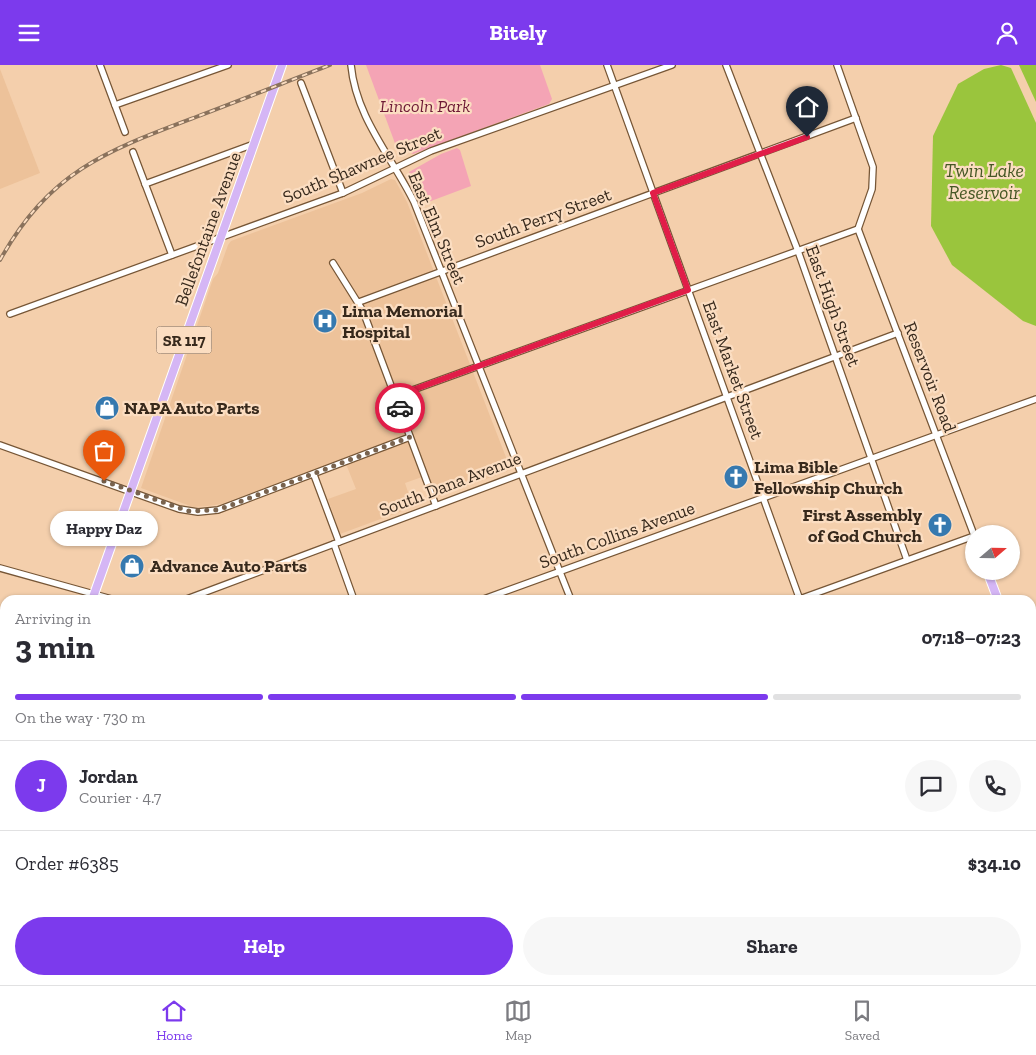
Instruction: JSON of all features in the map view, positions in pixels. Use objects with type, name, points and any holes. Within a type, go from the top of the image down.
[{"type":"main road","name":"Bellefontaine Avenue","points":[[94,595],[282,65]]},
{"type":"main road","points":[[990,580],[996,595]]},
{"type":"street","points":[[100,65],[126,132]]},
{"type":"street","points":[[115,105],[228,65]]},
{"type":"street","name":"East Elm Street","points":[[351,65],[354,86],[371,130],[395,167],[414,202],[569,595]]},
{"type":"street","name":"East Market Street","points":[[607,65],[797,595]]},
{"type":"street","name":"South Shawnee Street","points":[[10,314],[343,193],[441,147],[672,65]]},
{"type":"street","name":"East High Street","points":[[726,65],[798,251],[907,560]]},
{"type":"street","points":[[396,396],[858,229],[870,195],[873,167],[837,65]]},
{"type":"street","points":[[301,83],[343,193]]},
{"type":"street","name":"South Perry Street","points":[[359,302],[856,119]]},
{"type":"street","points":[[145,184],[254,144]]},
{"type":"street","points":[[133,152],[172,255]]},
{"type":"street","name":"Reservoir Road","points":[[858,229],[970,525]]},
{"type":"street","points":[[333,263],[359,302],[436,505]]},
{"type":"street","name":"South Dana Avenue","points":[[197,595],[898,333]]},
{"type":"street","name":"South Collins Avenue","points":[[495,595],[1036,399]]},
{"type":"street","points":[[0,445],[179,509],[207,512],[232,505],[314,475],[410,437]]},
{"type":"street","points":[[314,475],[352,595]]},
{"type":"street","points":[[812,595],[965,538]]},
{"type":"street","points":[[0,568],[87,595]]},
{"type":"shaded area","points":[[0,69],[40,173],[0,189]]},
{"type":"shaded area","name":"Lima Memorial Hospital","points":[[391,179],[395,180],[407,202],[511,470],[431,499],[422,477],[405,483],[413,507],[340,534],[328,499],[356,489],[344,459],[221,504],[208,506],[193,507],[141,488],[213,279],[218,273],[231,241],[362,193]]},
{"type":"green space","name":"Lincoln Park","points":[[366,65],[540,65],[552,99],[549,104],[413,154],[396,146]]},
{"type":"green space","points":[[457,148],[460,150],[471,186],[423,204],[409,172],[441,154]]},
{"type":"water","name":"Twin Lake Reservoir","points":[[1001,65],[1011,68],[1036,123],[1036,326],[1023,321],[952,265],[931,226],[933,136],[958,84],[984,69]]},
{"type":"water","points":[[1019,65],[1036,65],[1036,102]]},
{"type":"railway","points":[[0,260],[19,230],[39,205],[60,185],[83,168],[134,141],[330,65]]},
{"type":"way so far","points":[[104,481],[179,509],[198,512],[218,510],[317,474],[410,437],[400,408]]},
{"type":"place","name":"Lima Memorial Hospital","points":[[325,321]]},
{"type":"place","name":"NAPA Auto Parts","points":[[107,408]]},
{"type":"place","name":"Lima Bible Fellowship Church","points":[[736,477]]},
{"type":"place","name":"Happy Daz","points":[[104,481]]},
{"type":"place","name":"First Assembly of God Church","points":[[940,525]]},
{"type":"place","name":"Advance Auto Parts","points":[[132,566]]},
{"type":"route","points":[[400,408],[396,396],[688,290],[653,193],[807,137]]}]
